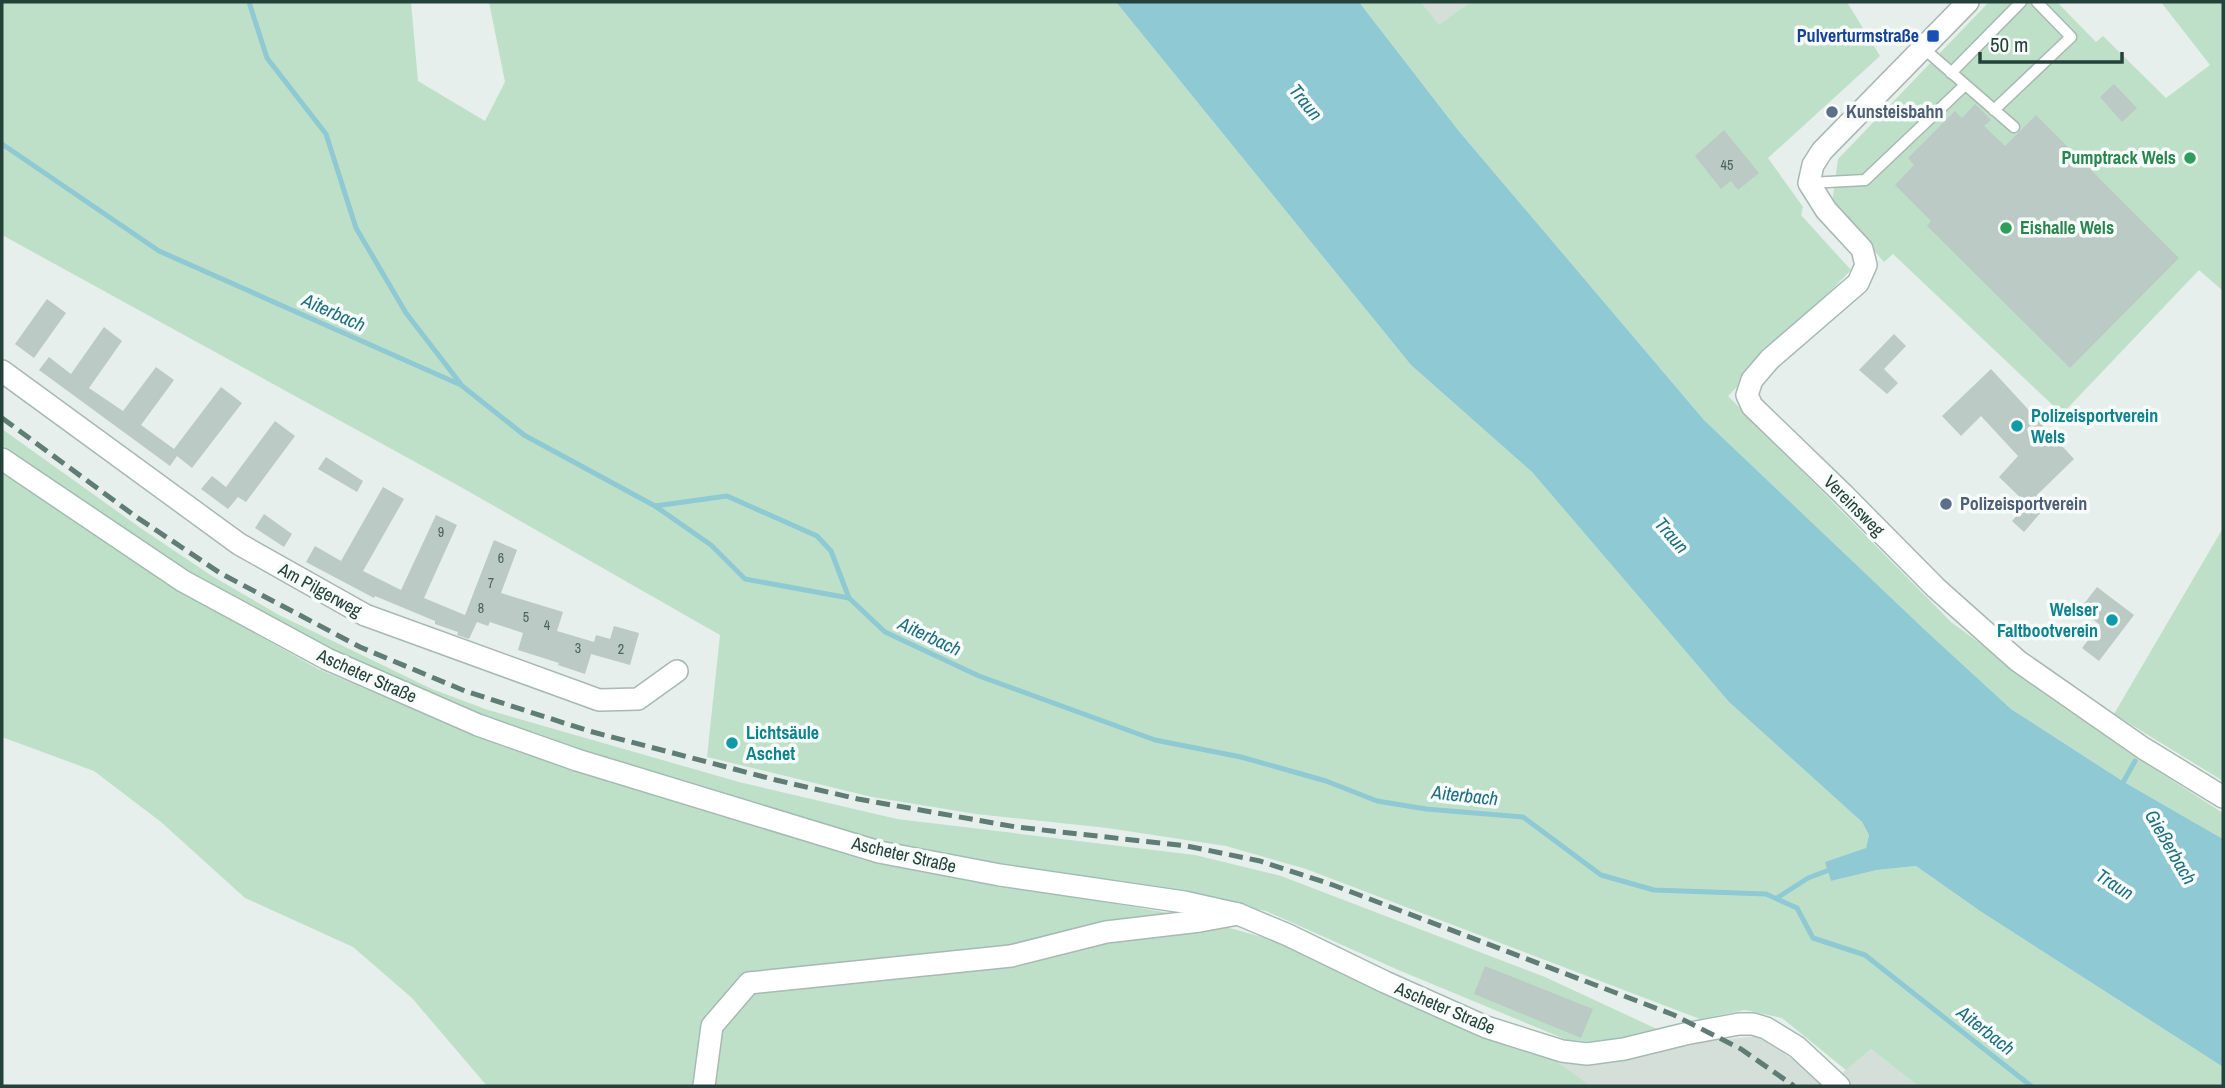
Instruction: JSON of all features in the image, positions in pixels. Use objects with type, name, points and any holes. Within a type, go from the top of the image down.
[{"type":"street","points":[[1810,183],[1812,165],[1822,151],[1968,2]]},
{"type":"street","name":"Vereinsweg","points":[[1810,183],[1826,210],[1863,249],[1866,265],[1858,283],[1770,359],[1752,380],[1747,395],[1752,406],[1936,588],[2018,660],[2143,748],[2223,797]]},
{"type":"street","name":"Am Pilgerweg","points":[[2,371],[239,544],[365,615],[600,699],[638,699],[677,671]]},
{"type":"street","name":"Ascheter Straße","points":[[2,459],[183,581],[327,659],[478,724],[577,760],[879,852],[1000,875],[1184,902],[1238,914],[1486,1027],[1562,1051],[1587,1054],[1740,1024],[1753,1024],[1766,1028],[1797,1047],[1839,1086]]},
{"type":"street","points":[[704,1086],[712,1026],[749,983],[1011,956],[1106,932],[1238,914]]},
{"type":"lane","points":[[1951,73],[2021,2]]},
{"type":"lane","points":[[1994,110],[2071,37],[2036,2]]},
{"type":"lane","points":[[1922,47],[2014,127]]},
{"type":"lane","points":[[1810,183],[1865,180],[1965,86]]},
{"type":"shaded area","points":[[1421,2],[1470,2],[1439,26]]},
{"type":"shaded area","points":[[1757,1036],[1806,1068],[1824,1086],[1588,1086],[1554,1060],[1587,1064],[1679,1044]]},
{"type":"shaded area","points":[[1871,1049],[1918,1086],[1826,1086]]},
{"type":"green space","points":[[2,2],[411,2],[418,81],[485,121],[505,82],[489,2],[1116,2],[1411,365],[1532,472],[1729,702],[1862,822],[1869,835],[1866,849],[1826,862],[1831,881],[1877,870],[1916,866],[1980,911],[2223,1067],[2223,1086],[1918,1086],[1871,1049],[1846,1070],[1782,1018],[1745,1010],[1700,1019],[1306,869],[1226,846],[1107,828],[976,814],[872,797],[707,757],[720,635],[459,486],[2,235]]},
{"type":"green space","points":[[1359,2],[1421,2],[1439,25],[1470,2],[1847,2],[1880,56],[1768,158],[1803,207],[1801,215],[1851,270],[1728,396],[1951,622],[2125,750],[2223,813],[2223,839],[2124,782],[2011,709],[1704,420],[1458,130]]},
{"type":"green space","name":"Eishalle Wels","points":[[1989,2],[2057,2],[2096,42],[2103,36],[2166,98],[2210,65],[2161,2],[2223,2],[2223,291],[2199,270],[2062,414],[1893,254],[1884,262],[1832,203],[1838,159]]},
{"type":"green space","points":[[2,429],[142,529],[212,576],[279,615],[432,689],[488,710],[739,782],[897,819],[1195,855],[1281,876],[1545,977],[1659,1030],[1609,1043],[1567,1040],[1396,969],[1266,911],[1173,892],[910,850],[852,835],[551,742],[465,711],[263,616],[203,581],[2,445]]},
{"type":"green space","points":[[2,470],[177,589],[318,669],[499,745],[867,861],[1186,916],[1277,941],[1554,1060],[1589,1085],[487,1086],[412,998],[353,947],[245,898],[161,822],[94,771],[2,737]]},
{"type":"green space","points":[[2223,528],[2223,781],[2114,714]]},
{"type":"water","name":"Traun","points":[[1116,2],[1359,2],[1458,130],[1704,420],[2011,709],[2124,782],[2223,839],[2223,1067],[1980,911],[1916,866],[1877,870],[1831,881],[1825,862],[1866,848],[1869,835],[1862,822],[1729,702],[1532,472],[1411,365]]},
{"type":"building","points":[[2114,84],[2137,108],[2122,122],[2100,97]]},
{"type":"building","name":"Eishalle Wels","points":[[1975,104],[1991,120],[1984,126],[2005,146],[2036,115],[2179,258],[2070,368],[1927,226],[1931,221],[1895,185],[1914,165],[1908,158],[1955,111],[1962,118]]},
{"type":"building","points":[[1724,130],[1759,173],[1738,190],[1731,181],[1721,189],[1695,156]]},
{"type":"building","points":[[47,299],[66,313],[34,358],[15,344]]},
{"type":"building","points":[[104,327],[122,341],[89,388],[123,411],[156,367],[174,380],[141,425],[174,449],[221,387],[242,403],[192,468],[177,456],[170,466],[39,370],[49,357],[71,374]]},
{"type":"building","points":[[1894,334],[1906,346],[1884,369],[1898,383],[1887,394],[1859,370]]},
{"type":"building","name":"Polizeisportverein Wels","points":[[1991,369],[2074,459],[2038,494],[2049,503],[2024,532],[2012,521],[2027,504],[1999,477],[2018,456],[1981,416],[1961,436],[1942,416]]},
{"type":"building","points":[[275,421],[295,436],[246,502],[238,497],[228,509],[201,489],[212,476],[226,487]]},
{"type":"building","points":[[326,457],[363,481],[357,492],[318,469]]},
{"type":"building","points":[[383,487],[404,499],[363,571],[401,590],[436,515],[457,525],[424,598],[465,615],[494,540],[517,550],[501,593],[563,612],[557,631],[594,642],[596,635],[610,639],[614,626],[639,633],[630,665],[591,654],[585,674],[518,650],[523,633],[490,622],[488,626],[477,622],[469,639],[435,624],[435,621],[375,596],[374,598],[306,562],[315,546],[341,561]]},
{"type":"building","points":[[264,514],[292,534],[284,547],[255,528]]},
{"type":"building","name":"Welser Faltbootverein","points":[[2097,587],[2134,615],[2099,661],[2082,648],[2100,625],[2080,609]]},
{"type":"building","points":[[1485,966],[1593,1009],[1581,1038],[1474,994]]},
{"type":"waterway","points":[[249,2],[267,58],[326,134],[356,228],[406,313],[460,383]]},
{"type":"waterway","name":"Aiterbach","points":[[2,144],[159,251],[461,385],[524,435],[655,506],[711,545],[745,579],[849,598],[885,632],[979,676],[1155,740],[1241,757],[1326,781],[1377,801],[1426,809],[1523,817],[1601,875],[1654,890],[1766,894],[1797,908],[1813,938],[1865,955],[2031,1086]]},
{"type":"waterway","name":"Aiterbach","points":[[655,506],[727,496],[817,536],[831,551],[849,598]]},
{"type":"waterway","name":"Gießerbach","points":[[2120,788],[2135,761]]},
{"type":"waterway","points":[[1777,898],[1808,878],[1832,869]]},
{"type":"railway","points":[[2,418],[135,516],[220,573],[360,647],[465,691],[589,731],[858,799],[1016,827],[1187,846],[1260,861],[1333,885],[1674,1015],[1741,1049],[1794,1086]]},
{"type":"place","name":"Pulverturmstraße","points":[[1933,36]]},
{"type":"place","name":"Kunsteisbahn","points":[[1832,112]]},
{"type":"place","name":"Pumptrack Wels","points":[[2190,158]]},
{"type":"place","name":"Eishalle Wels","points":[[2006,228]]},
{"type":"place","name":"Polizeisportverein Wels","points":[[2017,426]]},
{"type":"place","name":"Polizeisportverein","points":[[1946,504]]},
{"type":"place","name":"Welser Faltbootverein","points":[[2112,620]]},
{"type":"place","name":"Lichtsäule Aschet","points":[[732,743]]}]
